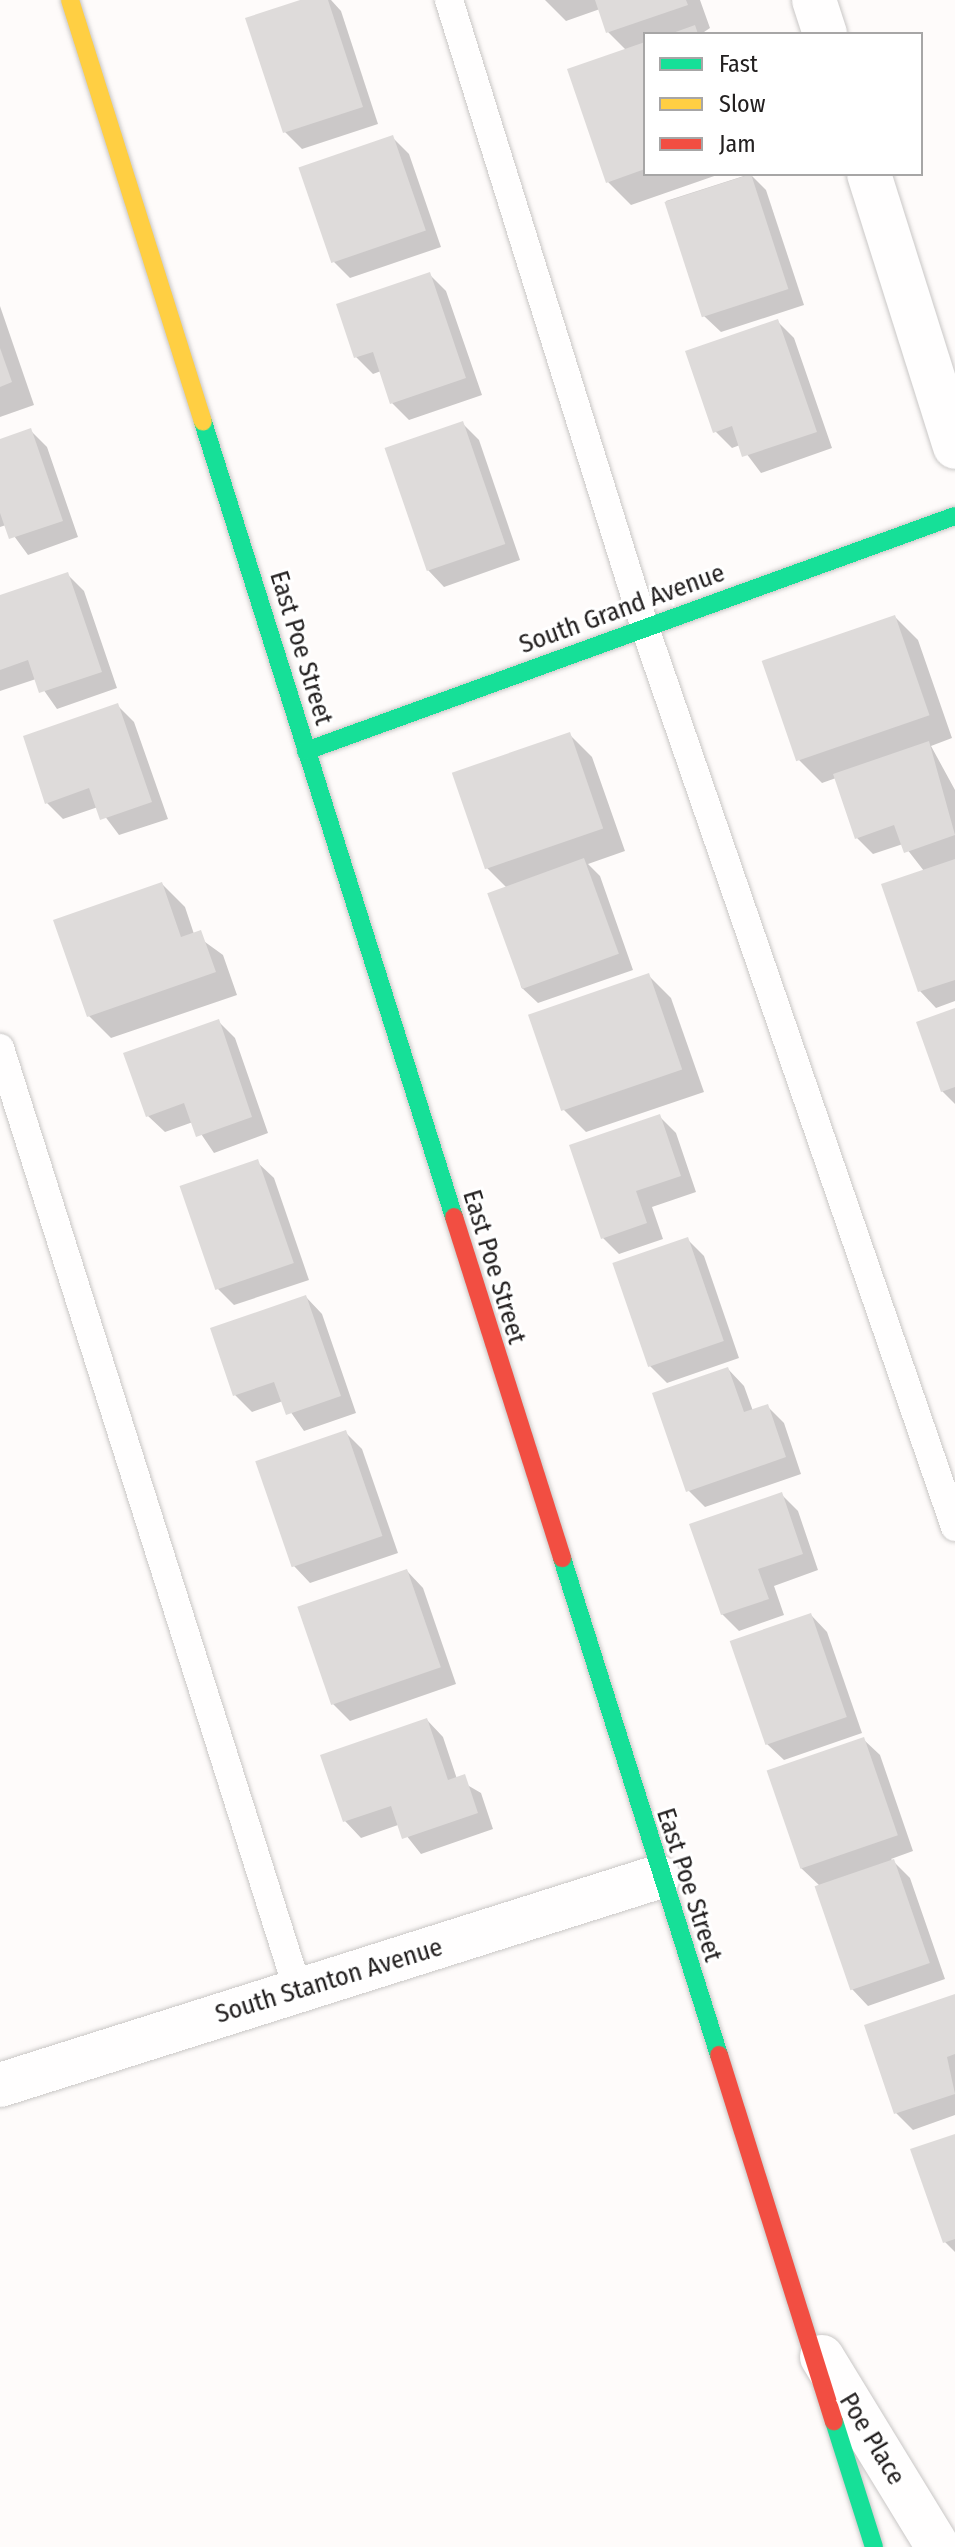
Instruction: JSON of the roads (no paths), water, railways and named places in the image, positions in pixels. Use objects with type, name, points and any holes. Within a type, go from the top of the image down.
[{"type":"street","name":"East Poe Street","points":[[70,0],[658,1877],[874,2547]]},
{"type":"street","points":[[814,0],[824,32]]},
{"type":"street","points":[[870,176],[955,447]]},
{"type":"street","name":"South Grand Avenue","points":[[306,751],[955,516]]},
{"type":"street","name":"South Stanton Avenue","points":[[0,2085],[658,1877]]},
{"type":"street","name":"Poe Place","points":[[806,2331],[938,2547]]},
{"type":"lane","points":[[449,0],[645,628],[955,1527]]},
{"type":"lane","points":[[0,1048],[298,1990]]}]
